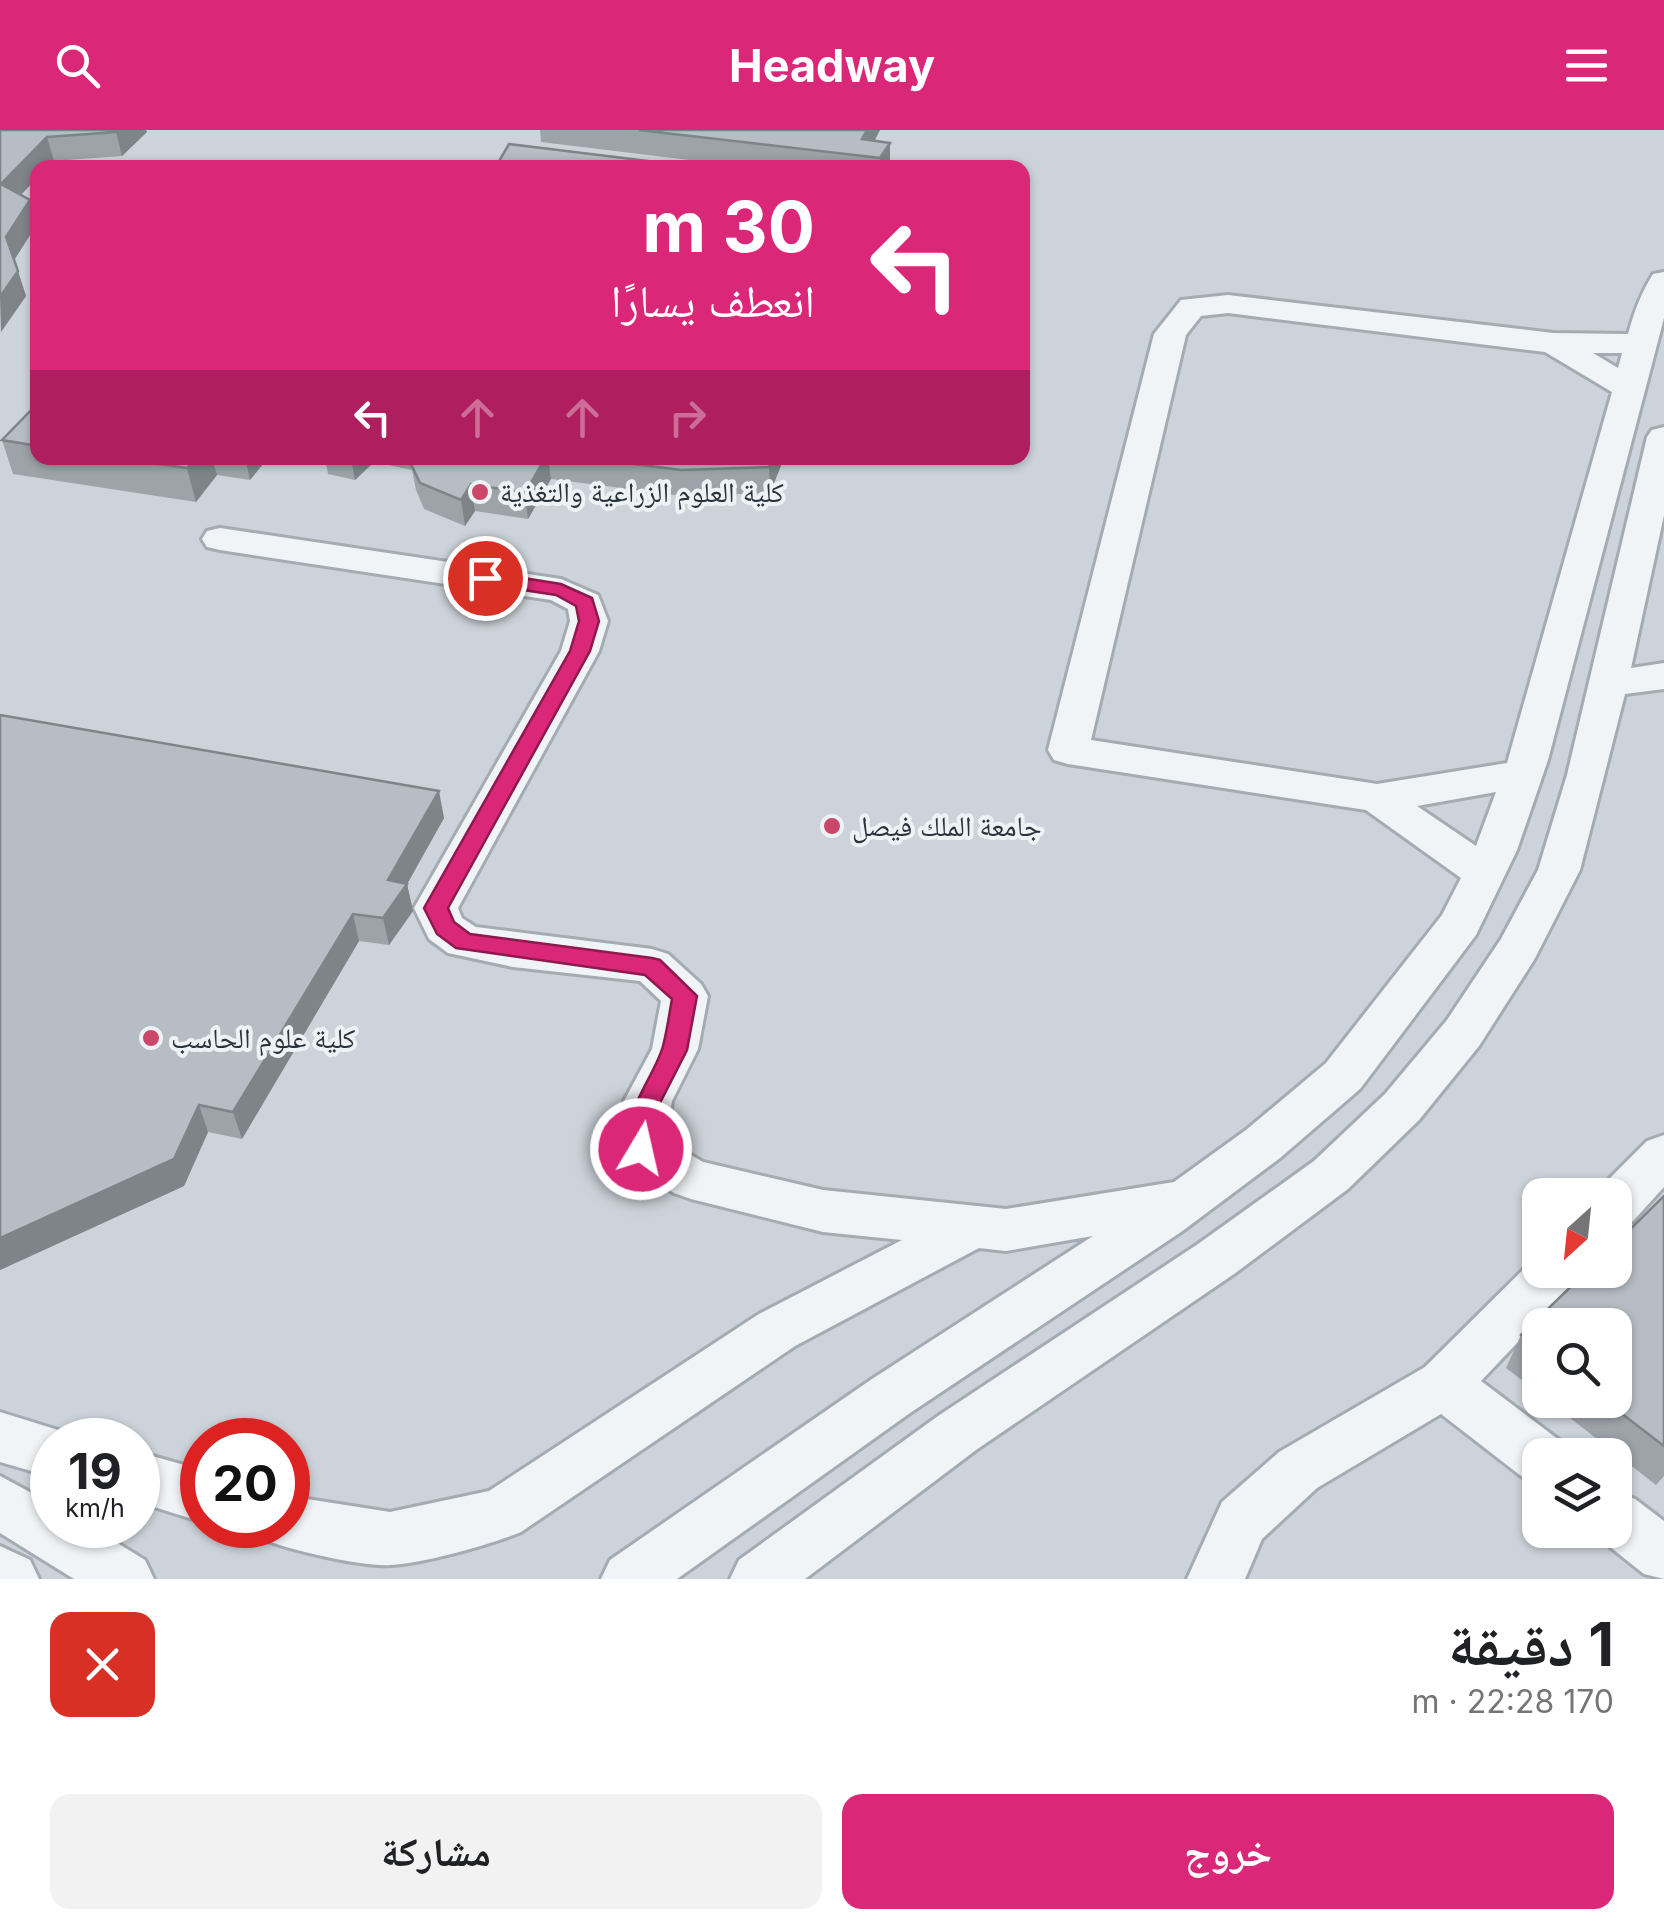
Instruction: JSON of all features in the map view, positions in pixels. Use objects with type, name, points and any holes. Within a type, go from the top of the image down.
[{"type":"lane","points":[[630,1579],[891,1396],[1186,1200],[1263,1144],[1343,1076],[1460,924],[1486,872],[1523,774],[1652,304],[1664,281]]},
{"type":"lane","points":[[1523,774],[1377,798],[1068,750],[1170,334],[1192,307],[1228,304],[1553,342],[1641,344]]},
{"type":"lane","points":[[1553,342],[1629,388]]},
{"type":"lane","points":[[759,1579],[956,1432],[1331,1174],[1402,1107],[1463,1032],[1518,948],[1559,870],[1608,684],[1664,437]]},
{"type":"lane","points":[[220,539],[561,590],[585,603],[589,621],[580,651],[436,908],[445,928],[464,942],[652,966],[684,996],[675,1050],[648,1101],[641,1149],[691,1179],[822,1212],[1006,1230],[1186,1200]]},
{"type":"lane","points":[[1608,684],[1664,676]]},
{"type":"lane","points":[[1377,798],[1486,872]]},
{"type":"lane","points":[[1632,1188],[1664,1155]]},
{"type":"lane","points":[[310,1526],[390,1540],[501,1514],[777,1330],[975,1226]]},
{"type":"lane","points":[[1216,1579],[1242,1521],[1298,1470],[1444,1384],[1537,1288]]},
{"type":"lane","points":[[1444,1384],[1522,1444]]},
{"type":"lane","points":[[0,1436],[30,1445]]},
{"type":"lane","points":[[0,1502],[126,1579]]},
{"type":"lane","points":[[1632,1530],[1664,1555]]},
{"type":"lane","points":[[0,1573],[10,1579]]},
{"type":"shaded area","name":"جامعة الملك فيصل","points":[[0,130],[1664,130],[1664,1579],[0,1579]]},
{"type":"building","points":[[0,130],[118,130],[47,137],[1,184],[30,200],[6,237],[18,271],[0,297]]},
{"type":"building","points":[[639,130],[867,130],[862,139],[890,143],[880,158]]},
{"type":"building","points":[[509,144],[640,160],[500,160]]},
{"type":"building","points":[[30,411],[30,445],[2,440]]},
{"type":"building","points":[[411,465],[541,465],[525,493],[471,484],[461,500],[420,483]]},
{"type":"building","points":[[642,465],[770,465],[769,467],[681,470]]},
{"type":"building","name":"كلية علوم الحاسب","points":[[0,715],[439,791],[388,880],[407,884],[383,918],[353,914],[233,1112],[199,1105],[174,1159],[0,1238]]},
{"type":"building","points":[[1664,1196],[1664,1446],[1627,1418],[1632,1418],[1632,1308],[1549,1308],[1569,1288],[1632,1288],[1632,1227]]},
{"type":"place","name":"كلية العلوم الزراعية والتغذية","points":[[480,492]]},
{"type":"place","name":"جامعة الملك فيصل","points":[[832,826]]},
{"type":"place","name":"كلية علوم الحاسب","points":[[151,1038]]},
{"type":"route","points":[[485,578],[561,590],[585,603],[589,621],[580,651],[436,908],[445,928],[464,942],[652,966],[684,996],[675,1050],[648,1101],[641,1149]]}]
